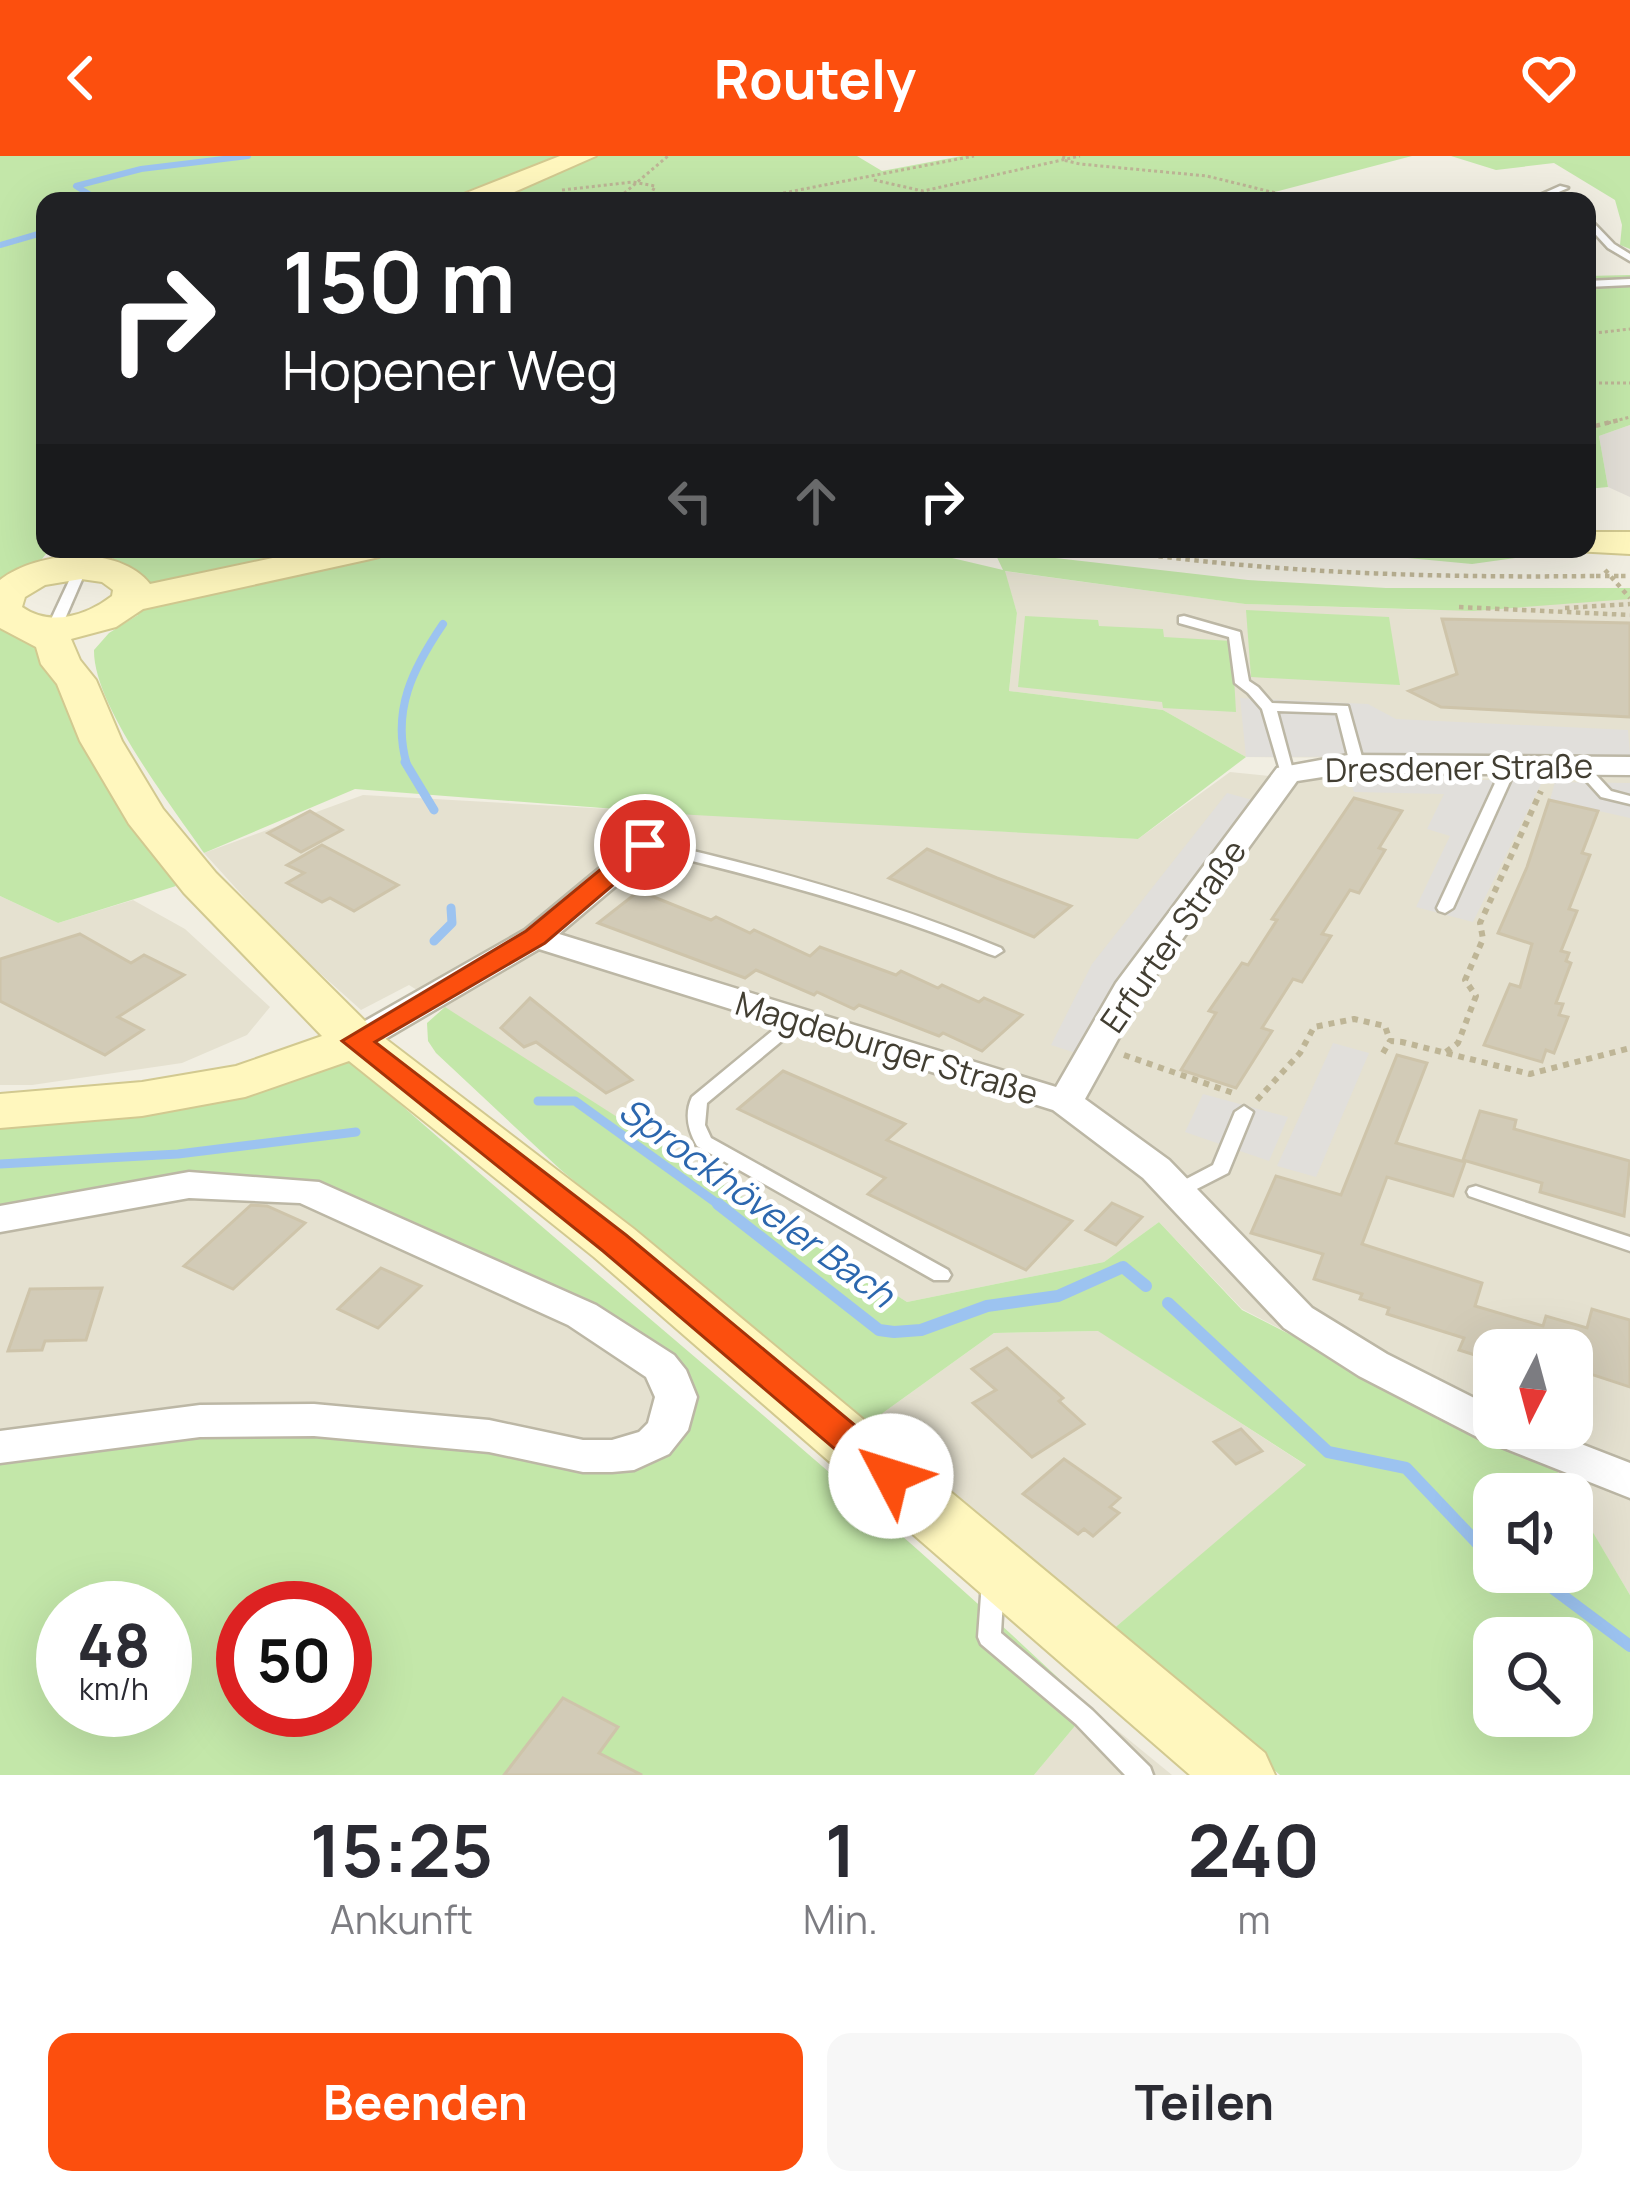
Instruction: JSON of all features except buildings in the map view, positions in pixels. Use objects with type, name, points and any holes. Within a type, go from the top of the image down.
[{"type":"main road","points":[[493,192],[583,156]]},
{"type":"main road","points":[[320,558],[218,578],[91,576],[20,583],[1,604],[14,622],[46,628],[144,815],[200,883],[356,1041],[614,1243],[1240,1775]]},
{"type":"main road","points":[[1592,560],[1625,560]]},
{"type":"main road","points":[[46,628],[91,576]]},
{"type":"main road","points":[[76,680],[91,576]]},
{"type":"main road","points":[[0,1111],[142,1099],[244,1081],[356,1041]]},
{"type":"street","name":"Dresdener Straße","points":[[1287,774],[1358,764],[1630,766]]},
{"type":"street","name":"Erfurter Straße","points":[[1066,1102],[1128,990],[1287,774]]},
{"type":"street","points":[[356,1041],[536,937],[655,837]]},
{"type":"street","name":"Magdeburger Straße","points":[[536,937],[795,1022],[1066,1102],[1156,1169],[1298,1318],[1373,1365],[1473,1416]]},
{"type":"street","points":[[0,1220],[189,1185],[229,1183],[306,1191],[582,1315],[660,1366],[672,1381],[676,1397],[668,1430],[654,1443],[634,1454],[612,1456],[583,1456],[489,1436],[314,1420],[200,1420],[0,1448]]},
{"type":"street","name":"Magdeburger Straße","points":[[1550,1449],[1630,1481]]},
{"type":"lane","points":[[1552,192],[1563,188]]},
{"type":"lane","points":[[1596,229],[1630,258]]},
{"type":"lane","points":[[1596,284],[1630,282]]},
{"type":"lane","points":[[46,628],[91,576]]},
{"type":"lane","points":[[1184,620],[1235,635],[1242,683],[1258,690],[1269,707],[1287,774]]},
{"type":"lane","points":[[1269,707],[1343,709],[1358,764]]},
{"type":"lane","points":[[1444,908],[1510,766]]},
{"type":"lane","points":[[1566,766],[1606,794],[1630,800]]},
{"type":"lane","points":[[655,837],[924,920],[995,951]]},
{"type":"lane","points":[[795,1022],[698,1101],[696,1125],[703,1142],[941,1275]]},
{"type":"lane","points":[[1177,1192],[1221,1168],[1250,1107]]},
{"type":"lane","points":[[1476,1192],[1630,1244]]},
{"type":"lane","points":[[995,1563],[989,1637],[1084,1717],[1141,1775]]},
{"type":"path","points":[[623,192],[668,156]]},
{"type":"path","points":[[794,192],[974,156]]},
{"type":"path","points":[[919,192],[1080,156]]},
{"type":"path","points":[[1064,158],[1207,176],[1272,192]]},
{"type":"path","points":[[870,179],[923,191]]},
{"type":"path","points":[[558,192],[633,182],[656,186],[653,192]]},
{"type":"path","points":[[1596,333],[1630,329]]},
{"type":"path","points":[[1596,383],[1630,382]]},
{"type":"path","points":[[1596,426],[1630,417]]},
{"type":"path","points":[[1170,558],[1362,578],[1625,560],[1630,576]]},
{"type":"path","points":[[1614,582],[1630,601]]},
{"type":"path","points":[[1532,610],[1630,601]]},
{"type":"path","points":[[1460,607],[1630,615]]},
{"type":"path","points":[[1447,1052],[1458,1043],[1476,996],[1465,980],[1483,939],[1480,923],[1566,766]]},
{"type":"path","points":[[1096,1048],[1250,1107],[1300,1053],[1314,1027],[1354,1019],[1385,1026],[1390,1041],[1383,1053]]},
{"type":"path","points":[[1390,1041],[1530,1074],[1630,1048]]},
{"type":"shaded area","points":[[1630,425],[1630,497],[1608,487],[1599,436]]},
{"type":"shaded area","points":[[1004,571],[1246,604],[1431,610],[1630,598],[1630,759],[1246,757],[1163,710],[1009,691],[1017,613]]},
{"type":"shaded area","points":[[1240,698],[1368,704],[1396,719],[1628,730],[1630,755],[1246,757]]},
{"type":"shaded area","points":[[1230,772],[1301,779],[1630,778],[1630,1595],[1593,1533],[1593,1473],[1557,1473],[1513,1449],[1593,1449],[1593,1329],[1473,1329],[1473,1428],[1242,1309],[1159,1222],[1104,1262],[907,1302],[409,985],[361,1010],[282,939],[204,853],[363,795],[1138,839]]},
{"type":"shaded area","points":[[1350,780],[1543,780],[1473,922],[1416,907],[1450,836],[1427,829],[1444,794],[1354,792]]},
{"type":"shaded area","points":[[1555,782],[1630,783],[1630,818],[1550,800]]},
{"type":"shaded area","points":[[1227,793],[1256,801],[1151,935],[1079,1054],[1051,1045],[1092,964]]},
{"type":"shaded area","points":[[0,896],[58,923],[133,900],[185,929],[270,1007],[247,1035],[182,1063],[32,1085],[0,1085]]},
{"type":"shaded area","points":[[1333,1043],[1369,1053],[1316,1177],[1277,1166]]},
{"type":"shaded area","points":[[1203,1094],[1288,1117],[1269,1161],[1185,1132]]},
{"type":"shaded area","points":[[188,1190],[302,1196],[579,1319],[654,1370],[666,1411],[629,1449],[0,1441],[0,1223]]},
{"type":"shaded area","points":[[1099,1331],[1307,1466],[1111,1631],[866,1425],[994,1333]]},
{"type":"shaded area","points":[[1090,1708],[1172,1775],[1034,1775]]},
{"type":"green space","points":[[0,156],[573,156],[483,192],[36,192],[36,558],[43,558],[34,569],[0,586]]},
{"type":"green space","points":[[593,156],[857,156],[882,171],[962,156],[1412,156],[1274,192],[503,192]]},
{"type":"green space","points":[[1451,156],[1630,156],[1630,249],[1620,245],[1622,225],[1615,200],[1554,163],[1496,170]]},
{"type":"green space","points":[[1630,275],[1630,425],[1599,436],[1608,487],[1596,488],[1596,276]]},
{"type":"green space","points":[[111,558],[952,558],[1003,570],[997,558],[1055,558],[1248,580],[1386,588],[1630,588],[1630,599],[1473,611],[1245,604],[1005,571],[1017,613],[1009,691],[1163,710],[1246,757],[1138,839],[694,815],[355,789],[204,853],[136,754],[97,673],[94,650],[109,633],[138,615],[138,572]]},
{"type":"green space","points":[[1408,558],[1516,558],[1472,564]]},
{"type":"green space","points":[[1246,610],[1389,617],[1400,685],[1251,677]]},
{"type":"green space","points":[[1025,616],[1098,620],[1099,626],[1163,629],[1164,637],[1232,641],[1236,712],[1163,708],[1162,702],[1018,687]]},
{"type":"green space","points":[[0,629],[38,645],[85,745],[176,886],[58,923],[0,896]]},
{"type":"green space","points":[[445,1007],[907,1302],[1104,1262],[1159,1222],[1242,1310],[1473,1428],[1473,1449],[1514,1449],[1557,1471],[1473,1473],[1473,1593],[1593,1593],[1593,1532],[1630,1595],[1630,1775],[1280,1775],[1111,1631],[1306,1465],[1098,1331],[994,1333],[866,1425],[561,1170],[428,1041],[427,1023]]},
{"type":"green space","points":[[349,1059],[816,1460],[1090,1708],[1034,1775],[0,1775],[0,1453],[198,1427],[639,1458],[678,1380],[309,1185],[0,1209],[0,1123]]},
{"type":"waterway","name":"Sprockhöveler Bach","points":[[86,192],[76,186],[141,169],[248,156]]},
{"type":"waterway","name":"Sprockhöveler Bach","points":[[0,245],[36,235]]},
{"type":"waterway","points":[[407,765],[403,708],[422,657],[443,624]]},
{"type":"waterway","points":[[405,762],[434,810]]},
{"type":"waterway","points":[[434,941],[452,923],[451,908]]},
{"type":"waterway","name":"Sprockhöveler Bach","points":[[538,1101],[575,1101],[720,1205]]},
{"type":"waterway","name":"Sprockhöveler Bach","points":[[0,1164],[178,1154],[356,1132]]},
{"type":"waterway","name":"Sprockhöveler Bach","points":[[720,1205],[879,1330],[921,1330],[987,1306],[1058,1296],[1123,1267],[1146,1286]]},
{"type":"waterway","name":"Sprockhöveler Bach","points":[[1168,1303],[1328,1452],[1406,1468],[1473,1539]]},
{"type":"waterway","name":"Sprockhöveler Bach","points":[[1559,1593],[1630,1646]]},
{"type":"route","points":[[645,845],[536,937],[356,1041],[614,1243],[891,1476]]}]
